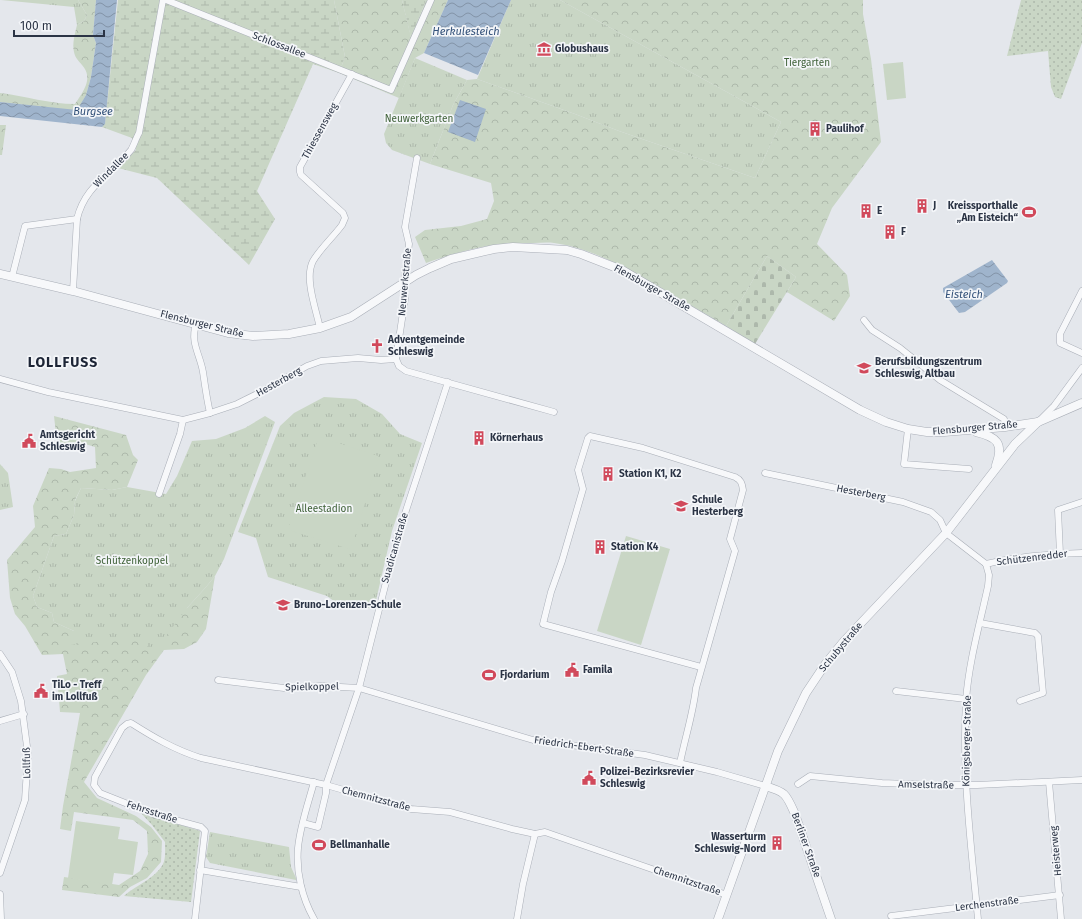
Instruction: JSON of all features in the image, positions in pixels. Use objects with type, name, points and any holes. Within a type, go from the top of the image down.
[{"type":"street","name":"Windallee","points":[[73,291],[77,219],[80,207],[87,194],[132,149],[139,133],[162,0]]},
{"type":"street","name":"Schlossallee","points":[[166,0],[392,90],[431,0]]},
{"type":"street","name":"Thiessensweg","points":[[320,328],[309,279],[310,270],[313,261],[342,225],[345,218],[343,213],[302,175],[300,172],[300,167],[352,74]]},
{"type":"street","name":"Neuwerkstraße","points":[[396,359],[405,299],[404,284],[409,244],[405,227],[417,158]]},
{"type":"street","points":[[12,277],[25,226],[77,219]]},
{"type":"street","name":"Flensburger Straße","points":[[0,274],[73,291],[228,333],[253,336],[289,334],[320,328],[351,317],[416,275],[451,259],[494,249],[513,247],[567,250],[622,270],[860,410],[886,422],[908,429],[927,432],[1005,427],[1038,422],[1082,403]]},
{"type":"street","points":[[1082,291],[1060,334],[1059,339],[1060,343],[1063,345],[1082,353]]},
{"type":"street","points":[[864,320],[872,330],[900,348],[940,380],[1004,419],[1005,427]]},
{"type":"street","points":[[196,324],[193,335],[203,372],[210,413]]},
{"type":"street","name":"Hesterberg","points":[[0,379],[13,384],[48,392],[183,420],[237,404],[308,366],[321,361],[358,358],[381,360],[396,359]]},
{"type":"street","points":[[396,359],[399,366],[406,370],[554,412]]},
{"type":"street","points":[[1038,422],[1058,401],[1082,368]]},
{"type":"street","name":"Suadicanistraße","points":[[303,823],[318,827],[326,793],[326,785],[359,688],[398,535],[448,382]]},
{"type":"street","points":[[159,494],[180,434],[183,420]]},
{"type":"street","name":"Schubystraße","points":[[718,919],[778,751],[792,718],[806,693],[826,663],[946,533],[1015,444],[1038,422]]},
{"type":"street","points":[[908,429],[904,464],[969,469]]},
{"type":"street","points":[[966,430],[988,435],[998,442],[1000,451],[994,472]]},
{"type":"street","points":[[680,763],[685,738],[694,709],[696,688],[702,667],[735,551],[730,540],[743,490],[742,484],[740,480],[735,477],[643,448],[590,436],[588,438],[578,470],[583,489],[562,561],[551,592],[543,624],[702,667]]},
{"type":"street","name":"Hesterberg","points":[[765,473],[903,502],[922,508],[940,520],[946,533]]},
{"type":"street","points":[[1060,554],[1058,510],[1082,502]]},
{"type":"street","name":"Schützenredder","points":[[946,533],[986,564],[1001,560],[1082,553]]},
{"type":"street","name":"Königsberger Straße","points":[[978,919],[966,785],[966,699],[971,662],[988,586],[989,575],[986,564]]},
{"type":"street","points":[[980,623],[1035,633],[1038,636],[1043,693],[1020,701]]},
{"type":"street","name":"Lollfuß","points":[[0,654],[12,672],[21,701],[24,714],[28,754],[25,800],[0,873]]},
{"type":"street","name":"Spielkoppel","points":[[218,680],[284,688],[322,686],[359,688]]},
{"type":"street","name":"Friedrich-Ebert-Straße","points":[[359,688],[533,740],[645,755],[765,786]]},
{"type":"street","points":[[896,691],[966,699]]},
{"type":"street","points":[[0,721],[24,714]]},
{"type":"street","name":"Chemnitzstraße","points":[[100,793],[94,785],[95,777],[122,728],[131,723],[184,753],[200,758],[314,782],[411,810],[450,812],[512,830],[535,834],[545,832],[727,895]]},
{"type":"street","name":"Amselstraße","points":[[798,784],[810,776],[911,785],[966,785],[1082,780]]},
{"type":"street","points":[[314,782],[303,823],[297,859],[301,887],[314,919]]},
{"type":"street","name":"Heisterweg","points":[[1049,782],[1061,919]]},
{"type":"street","name":"Berliner Straße","points":[[765,786],[780,790],[788,798],[820,883],[831,919]]},
{"type":"street","name":"Fehrsstraße","points":[[100,793],[153,814],[201,827],[205,830],[200,870]]},
{"type":"street","points":[[517,919],[523,884],[535,834]]},
{"type":"street","points":[[195,919],[200,870],[301,887]]},
{"type":"street","points":[[0,894],[1,919]]},
{"type":"street","name":"Lerchenstraße","points":[[891,916],[1060,895]]},
{"type":"green space","points":[[1,0],[78,0],[87,15],[84,21],[77,25],[74,7]]},
{"type":"green space","points":[[78,0],[96,0],[93,35],[96,43],[91,77],[86,95],[77,111],[0,102],[0,93],[56,103],[75,104],[84,90],[87,80],[85,70],[76,58],[73,49],[77,25],[84,21],[87,15]]},
{"type":"green space","points":[[118,0],[334,0],[345,57],[339,73],[313,64],[257,191],[275,219],[249,265],[157,178],[118,168],[136,150],[132,138],[102,127],[105,123]]},
{"type":"green space","points":[[334,0],[402,0],[411,37],[426,0],[448,0],[424,53],[415,58],[399,98],[339,73],[345,57]]},
{"type":"green space","points":[[402,0],[426,0],[411,38]]},
{"type":"green space","points":[[511,0],[560,0],[781,122],[755,178],[619,131],[477,79]]},
{"type":"green space","name":"Tiergarten","points":[[560,0],[863,0],[863,14],[871,59],[881,142],[832,208],[817,244],[847,275],[850,296],[834,321],[787,292],[796,277],[767,256],[726,326],[624,267],[583,250],[554,243],[491,245],[453,254],[426,263],[415,237],[425,230],[461,226],[487,219],[494,201],[491,183],[430,164],[453,105],[467,80],[477,79],[619,131],[755,178],[781,122]]},
{"type":"green space","points":[[1021,0],[1082,0],[1082,43],[1061,99],[1055,97],[1051,87],[1048,51],[1007,56]]},
{"type":"green space","name":"Neuwerkgarten","points":[[415,58],[467,80],[453,105],[430,164],[392,150],[386,143],[384,134]]},
{"type":"green space","points":[[903,62],[906,98],[887,100],[883,64]]},
{"type":"green space","points":[[0,125],[6,125],[2,155],[0,155]]},
{"type":"green space","points":[[767,256],[796,277],[755,344],[726,326]]},
{"type":"green space","name":"Alleestadion","points":[[324,397],[356,399],[382,414],[400,434],[422,443],[392,531],[374,609],[335,602],[327,596],[268,577],[256,538],[238,532],[280,426],[294,413]]},
{"type":"green space","points":[[54,416],[126,435],[133,455],[138,460],[127,487],[112,490],[81,488],[75,500],[74,515],[66,534],[54,536],[33,596],[37,607],[52,613],[54,622],[74,631],[187,608],[215,576],[206,629],[197,642],[184,649],[164,650],[146,675],[84,782],[97,798],[136,816],[151,827],[162,841],[161,862],[147,878],[130,887],[119,897],[62,890],[64,877],[119,885],[140,871],[148,854],[147,831],[133,820],[74,812],[71,831],[60,829],[80,713],[60,712],[57,676],[67,674],[63,654],[42,655],[25,626],[15,614],[10,598],[7,560],[35,527],[33,506],[49,468],[61,469],[70,472],[96,468],[95,447],[82,443],[57,443]]},
{"type":"green space","name":"Schützenkoppel","points":[[265,416],[275,422],[224,559],[215,576],[187,608],[155,651],[147,650],[147,636],[71,645],[74,631],[54,622],[52,613],[37,607],[33,596],[54,536],[66,534],[74,515],[75,501],[81,488],[112,490],[127,487],[166,494],[177,476],[192,441],[216,439],[245,428]]},
{"type":"green space","points":[[320,437],[378,456],[353,543],[349,549],[289,530],[317,442]]},
{"type":"green space","points":[[0,464],[8,473],[13,507],[0,510]]},
{"type":"green space","points":[[626,536],[670,549],[641,645],[597,631]]},
{"type":"green space","points":[[140,812],[200,831],[191,902],[124,896],[155,874],[160,869],[165,859],[165,842]]},
{"type":"green space","points":[[76,821],[120,827],[118,839],[138,842],[133,875],[114,873],[112,885],[68,878]]},
{"type":"green space","points":[[210,832],[289,847],[291,867],[296,880],[210,863],[206,857]]},
{"type":"water","name":"Burgsee","points":[[96,0],[117,0],[105,124],[102,127],[0,116],[0,102],[77,110],[86,95],[91,77],[96,43],[93,35]]},
{"type":"water","name":"Herkulesteich","points":[[448,0],[511,0],[478,75],[424,53]]},
{"type":"water","points":[[460,100],[486,109],[475,142],[448,132]]},
{"type":"water","name":"Eisteich","points":[[992,260],[1008,281],[1007,283],[965,312],[959,313],[943,292],[943,288]]},
{"type":"place","name":"Globushaus","points":[[544,49]]},
{"type":"place","name":"Paulihof","points":[[815,129]]},
{"type":"place","name":"J","points":[[922,206]]},
{"type":"place","name":"E","points":[[866,211]]},
{"type":"place","name":"Kreissporthalle „Am Eisteich“","points":[[1029,212]]},
{"type":"place","name":"F","points":[[890,232]]},
{"type":"place","name":"Adventgemeinde Schleswig","points":[[377,346]]},
{"type":"place","name":"Berufsbildungszentrum Schleswig, Altbau","points":[[864,368]]},
{"type":"place","name":"Körnerhaus","points":[[479,438]]},
{"type":"place","name":"Amtsgericht Schleswig","points":[[29,441]]},
{"type":"place","name":"Station K1, K2","points":[[608,474]]},
{"type":"place","name":"Schule Hesterberg","points":[[681,506]]},
{"type":"place","name":"Station K4","points":[[600,547]]},
{"type":"place","name":"Bruno-Lorenzen-Schule","points":[[283,605]]},
{"type":"place","name":"Famila","points":[[572,670]]},
{"type":"place","name":"Fjordarium","points":[[489,675]]},
{"type":"place","name":"TiLo - Treff im Lollfuß","points":[[41,691]]},
{"type":"place","name":"Polizei-Bezirksrevier Schleswig","points":[[589,778]]},
{"type":"place","name":"Wasserturm Schleswig-Nord","points":[[777,843]]},
{"type":"place","name":"Bellmanhalle","points":[[319,845]]},
{"type":"district","name":"LOLLFUSS","points":[[63,362]]}]
